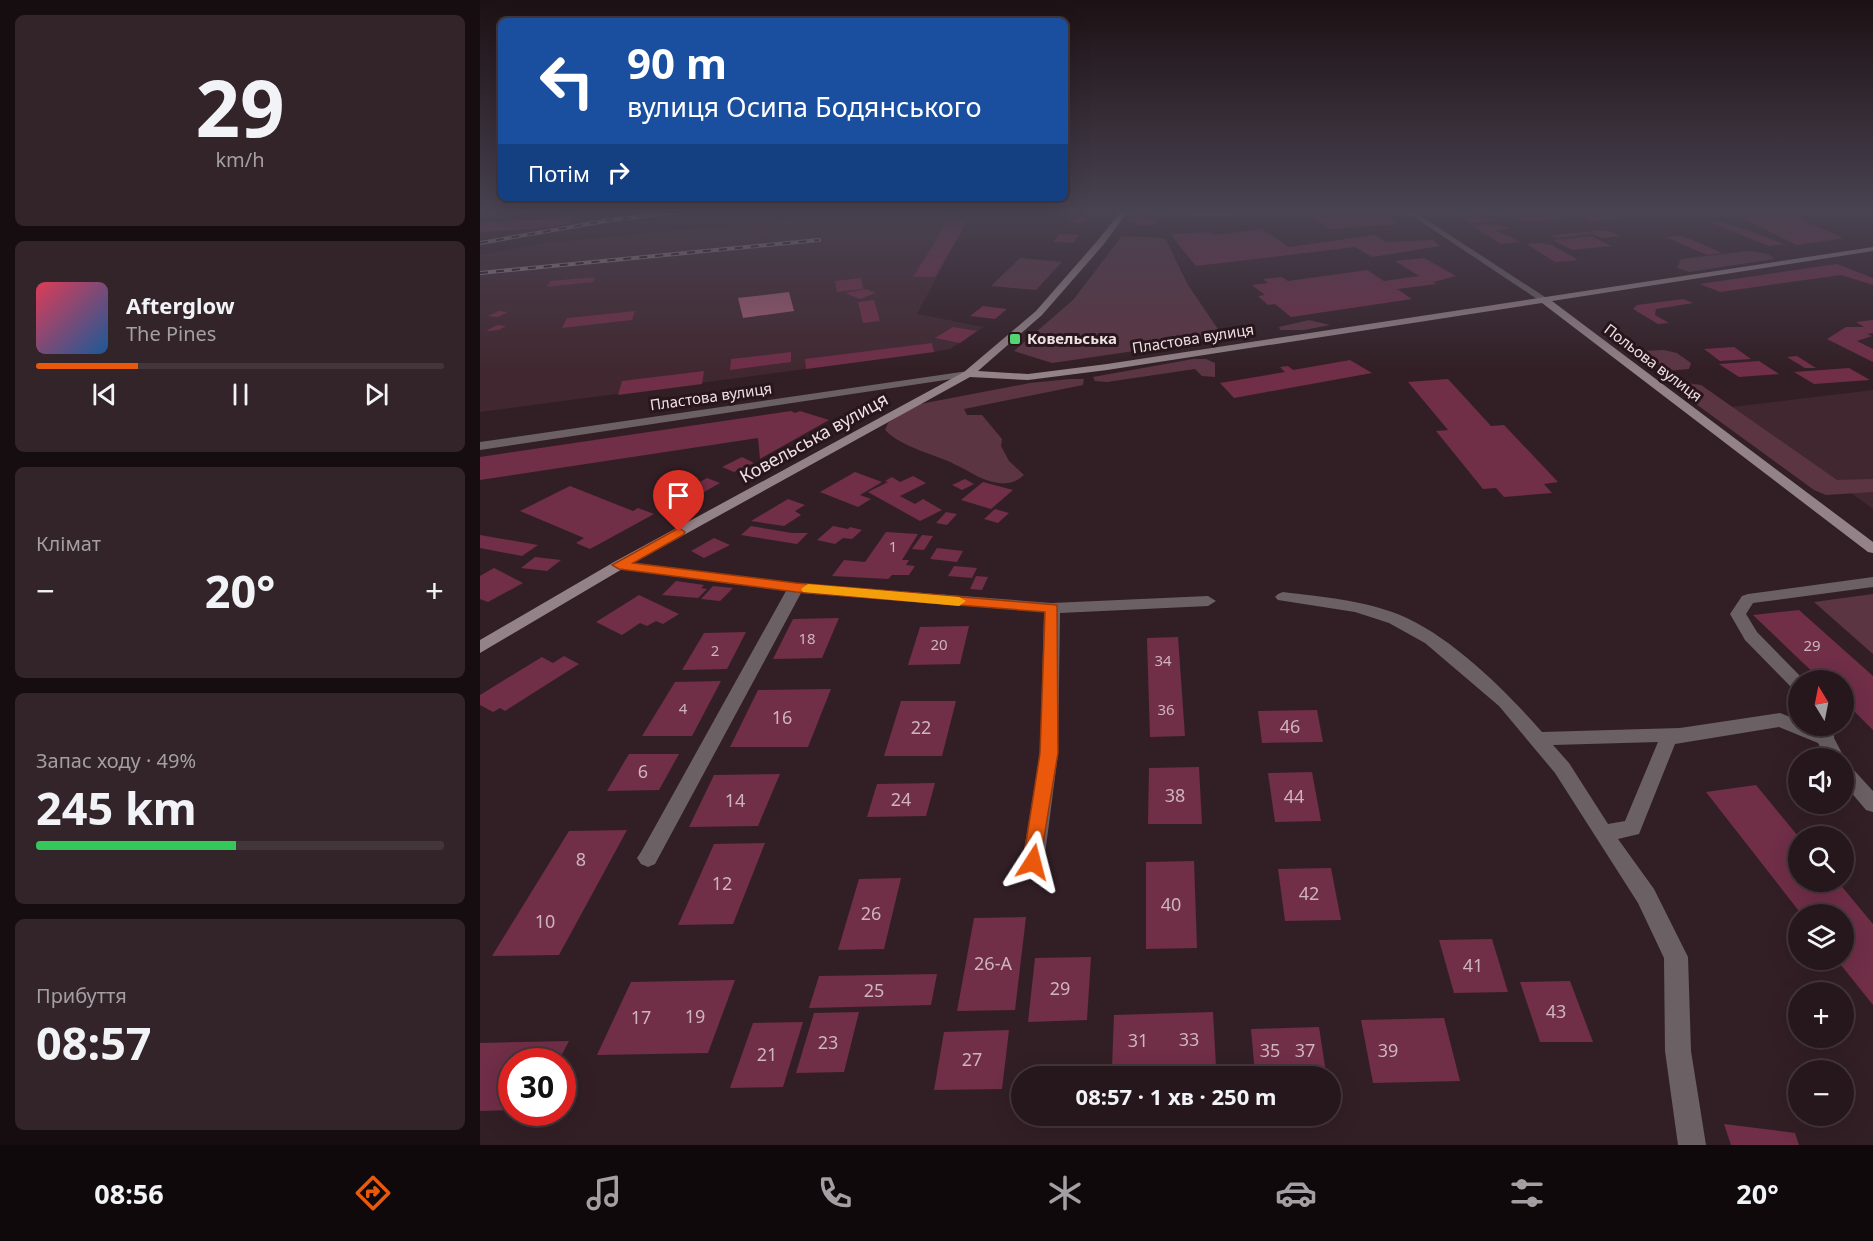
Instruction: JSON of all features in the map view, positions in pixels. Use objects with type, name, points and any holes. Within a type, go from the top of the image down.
[{"type":"main road","name":"Ковельська вулиця","points":[[480,647],[619,565],[968,374],[1039,313],[1081,264]]},
{"type":"main road","name":"Пластова вулиця","points":[[968,374],[1028,377],[1107,367],[1771,264]]},
{"type":"main road","name":"Польова вулиця","points":[[1543,299],[1873,549]]},
{"type":"street","name":"Польова вулиця","points":[[1490,264],[1543,299]]},
{"type":"street","name":"Пластова вулиця","points":[[480,446],[968,374]]},
{"type":"street","points":[[619,565],[796,588],[1052,608],[1208,601]]},
{"type":"street","points":[[1788,674],[1750,636],[1738,614],[1748,599],[1873,582]]},
{"type":"street","points":[[648,858],[796,588]]},
{"type":"street","points":[[1283,597],[1357,607],[1395,619],[1431,639],[1505,702],[1562,768],[1646,896],[1676,957],[1678,1051],[1692,1145]]},
{"type":"street","points":[[1033,862],[1049,753],[1052,608]]},
{"type":"street","points":[[1537,739],[1681,734],[1780,720],[1788,722]]},
{"type":"street","points":[[1603,833],[1632,828],[1668,739],[1681,734]]},
{"type":"street","points":[[1854,783],[1873,804]]},
{"type":"shaded area","points":[[480,264],[944,264],[917,314],[984,327],[950,349],[934,352],[480,412]]},
{"type":"shaded area","points":[[1013,264],[1060,264],[1036,290],[991,286]]},
{"type":"shaded area","points":[[1100,264],[1178,264],[1188,285],[1224,338],[1052,363],[1014,351],[1073,300]]},
{"type":"shaded area","points":[[1679,264],[1739,264],[1689,272],[1677,268]]},
{"type":"shaded area","points":[[789,292],[794,311],[743,318],[738,298]]},
{"type":"shaded area","points":[[1309,320],[1330,325],[1304,330],[1280,330],[1279,327]]},
{"type":"shaded area","points":[[1664,350],[1677,353],[1691,363],[1689,369],[1660,370],[1647,365],[1636,355],[1643,351]]},
{"type":"shaded area","points":[[1193,359],[1206,359],[1215,363],[1215,377],[1202,376],[1195,369],[1107,382],[1095,381],[1093,377]]},
{"type":"shaded area","points":[[1084,379],[1083,385],[964,409],[967,415],[982,415],[1002,439],[1001,446],[1009,461],[1024,475],[1013,482],[999,483],[982,478],[901,442],[885,430],[888,423],[915,405],[1030,383]]},
{"type":"shaded area","points":[[1672,381],[1701,385],[1837,480],[1873,479],[1873,492],[1826,495],[1814,490],[1674,388]]},
{"type":"shaded area","points":[[1873,390],[1873,509],[1732,407]]},
{"type":"shaded area","points":[[1873,594],[1873,654],[1814,602]]},
{"type":"building","points":[[921,264],[942,264],[935,277],[913,277]]},
{"type":"building","points":[[1400,264],[1435,264],[1456,276],[1433,282],[1437,284],[1397,289],[1412,299],[1291,317],[1275,304],[1268,305],[1258,296],[1265,295],[1252,285],[1268,283],[1263,279],[1282,277],[1288,281],[1367,270],[1384,281],[1419,276]]},
{"type":"building","points":[[1834,264],[1873,278],[1873,285],[1841,275],[1720,292],[1700,284]]},
{"type":"building","points":[[595,277],[593,282],[547,287],[550,281]]},
{"type":"building","points":[[861,278],[863,289],[837,292],[835,281]]},
{"type":"building","points":[[866,289],[876,293],[860,299],[845,293]]},
{"type":"building","points":[[1683,299],[1693,303],[1656,309],[1655,315],[1669,323],[1658,324],[1633,309],[1637,305]]},
{"type":"building","points":[[874,300],[880,321],[863,323],[858,302]]},
{"type":"building","points":[[983,306],[1007,309],[995,319],[970,316]]},
{"type":"building","points":[[499,311],[508,312],[498,317],[488,316]]},
{"type":"building","points":[[635,311],[632,320],[562,328],[567,318]]},
{"type":"building","points":[[1873,320],[1873,333],[1867,334],[1872,336],[1857,341],[1873,349],[1873,362],[1827,339],[1846,327],[1864,327],[1856,322]]},
{"type":"building","points":[[497,325],[506,326],[499,330],[486,331]]},
{"type":"building","points":[[953,327],[977,331],[960,343],[935,338]]},
{"type":"building","points":[[932,343],[934,352],[806,369],[805,359]]},
{"type":"building","points":[[1734,347],[1751,359],[1720,361],[1704,349]]},
{"type":"building","points":[[791,352],[791,362],[730,370],[731,359]]},
{"type":"building","points":[[1797,356],[1816,368],[1805,368],[1787,357]]},
{"type":"building","points":[[1350,360],[1372,373],[1234,398],[1220,383],[1285,372],[1280,367],[1288,366],[1293,370]]},
{"type":"building","points":[[1759,361],[1779,374],[1739,377],[1719,364]]},
{"type":"building","points":[[1849,368],[1870,380],[1814,384],[1794,372]]},
{"type":"building","points":[[704,371],[702,384],[618,395],[622,381]]},
{"type":"building","points":[[1448,379],[1491,426],[1504,425],[1558,482],[1544,484],[1552,493],[1504,497],[1496,488],[1483,489],[1436,431],[1448,430],[1408,382]]},
{"type":"building","points":[[791,411],[795,413],[800,411],[829,420],[760,459],[758,438],[480,480],[480,457]]},
{"type":"building","points":[[742,457],[754,463],[734,472],[722,467]]},
{"type":"building","points":[[855,472],[882,482],[860,495],[871,499],[858,507],[820,492]]},
{"type":"building","points":[[913,476],[926,483],[900,496],[915,504],[923,499],[942,510],[920,521],[868,492],[888,482],[885,481],[892,477],[900,482]]},
{"type":"building","points":[[707,478],[720,483],[683,504],[669,499]]},
{"type":"building","points":[[965,479],[974,484],[962,490],[952,485]]},
{"type":"building","points":[[983,482],[1013,490],[991,509],[961,500]]},
{"type":"building","points":[[570,486],[633,511],[638,508],[654,514],[590,549],[576,543],[584,538],[520,511]]},
{"type":"building","points":[[788,499],[805,505],[795,511],[801,515],[784,526],[751,521]]},
{"type":"building","points":[[995,509],[1009,513],[998,523],[984,519]]},
{"type":"building","points":[[946,512],[957,514],[947,525],[936,523]]},
{"type":"building","points":[[751,526],[792,533],[808,533],[797,544],[741,535]]},
{"type":"building","points":[[833,526],[862,530],[852,539],[843,538],[835,544],[817,540]]},
{"type":"building","points":[[886,532],[918,534],[902,560],[909,560],[906,565],[915,566],[909,575],[892,575],[888,579],[832,576],[844,560],[865,562]]},
{"type":"building","points":[[480,535],[538,545],[522,556],[480,548]]},
{"type":"building","points":[[922,535],[933,536],[924,550],[912,549]]},
{"type":"building","points":[[714,538],[730,545],[704,558],[691,551]]},
{"type":"building","points":[[937,548],[963,551],[957,562],[930,559]]},
{"type":"building","points":[[535,557],[561,560],[547,571],[521,568]]},
{"type":"building","points":[[954,566],[977,568],[972,578],[948,576]]},
{"type":"building","points":[[494,568],[523,583],[488,602],[480,599],[480,576]]},
{"type":"building","points":[[976,576],[988,577],[982,590],[970,589]]},
{"type":"building","points":[[676,581],[704,585],[701,588],[707,589],[698,598],[662,595]]},
{"type":"building","points":[[713,586],[733,588],[720,601],[701,599]]},
{"type":"building","points":[[639,595],[679,614],[663,624],[656,621],[647,626],[640,623],[622,635],[596,622]]},
{"type":"building","points":[[1799,610],[1873,676],[1873,730],[1854,711],[1854,670],[1810,670],[1753,615]]},
{"type":"building","points":[[839,618],[822,658],[773,659],[793,619]]},
{"type":"building","points":[[969,626],[960,664],[908,665],[920,627]]},
{"type":"building","points":[[746,632],[727,669],[682,670],[704,633]]},
{"type":"building","points":[[1178,637],[1185,736],[1150,737],[1147,638]]},
{"type":"building","points":[[564,656],[579,664],[505,711],[500,708],[493,712],[480,705],[480,695],[542,657],[553,663]]},
{"type":"building","points":[[721,681],[692,736],[642,736],[675,682]]},
{"type":"building","points":[[831,689],[808,747],[730,747],[758,690]]},
{"type":"building","points":[[901,701],[956,701],[942,756],[884,756]]},
{"type":"building","points":[[1317,710],[1323,742],[1262,743],[1258,711]]},
{"type":"building","points":[[629,754],[679,754],[659,790],[607,791]]},
{"type":"building","points":[[1199,767],[1202,824],[1148,824],[1149,768]]},
{"type":"building","points":[[1312,772],[1321,821],[1275,822],[1268,773]]},
{"type":"building","points":[[780,774],[758,826],[689,827],[714,775]]},
{"type":"building","points":[[935,783],[926,816],[867,817],[877,784]]},
{"type":"building","points":[[1756,785],[1790,826],[1788,892],[1846,892],[1873,924],[1873,1005],[1845,970],[1854,970],[1854,904],[1793,904],[1706,792]]},
{"type":"building","points":[[627,830],[559,955],[492,956],[569,831]]},
{"type":"building","points":[[765,843],[733,924],[678,925],[714,844]]},
{"type":"building","points":[[1194,861],[1197,948],[1146,949],[1146,862]]},
{"type":"building","points":[[1331,868],[1341,920],[1285,921],[1278,869]]},
{"type":"building","points":[[901,878],[884,949],[838,950],[859,879]]},
{"type":"building","points":[[1026,917],[1015,1010],[957,1011],[974,918]]},
{"type":"building","points":[[1492,939],[1508,992],[1454,993],[1439,940]]},
{"type":"building","points":[[1091,957],[1087,1020],[1028,1022],[1035,958]]},
{"type":"building","points":[[937,974],[931,1005],[809,1008],[819,976]]},
{"type":"building","points":[[735,980],[708,1053],[597,1055],[631,982]]},
{"type":"building","points":[[1570,981],[1593,1042],[1540,1042],[1520,982]]},
{"type":"building","points":[[859,1012],[844,1072],[796,1073],[814,1013]]},
{"type":"building","points":[[1213,1012],[1216,1066],[1112,1066],[1114,1015]]},
{"type":"building","points":[[1444,1018],[1460,1081],[1373,1083],[1361,1020]]},
{"type":"building","points":[[803,1022],[783,1087],[730,1088],[753,1023]]},
{"type":"building","points":[[1319,1027],[1325,1066],[1254,1066],[1251,1029]]},
{"type":"building","points":[[1009,1030],[1002,1089],[934,1090],[944,1032]]},
{"type":"building","points":[[569,1041],[565,1048],[498,1048],[498,1110],[480,1111],[480,1043]]},
{"type":"building","points":[[1724,1124],[1795,1133],[1799,1145],[1731,1145]]},
{"type":"railway","points":[[480,273],[568,264]]},
{"type":"slow traffic","points":[[808,589],[959,601]]},
{"type":"place","name":"Ковельська","points":[[1015,339]]},
{"type":"route","points":[[679,532],[619,565],[796,588],[1052,608],[1049,753],[1033,862]]}]
